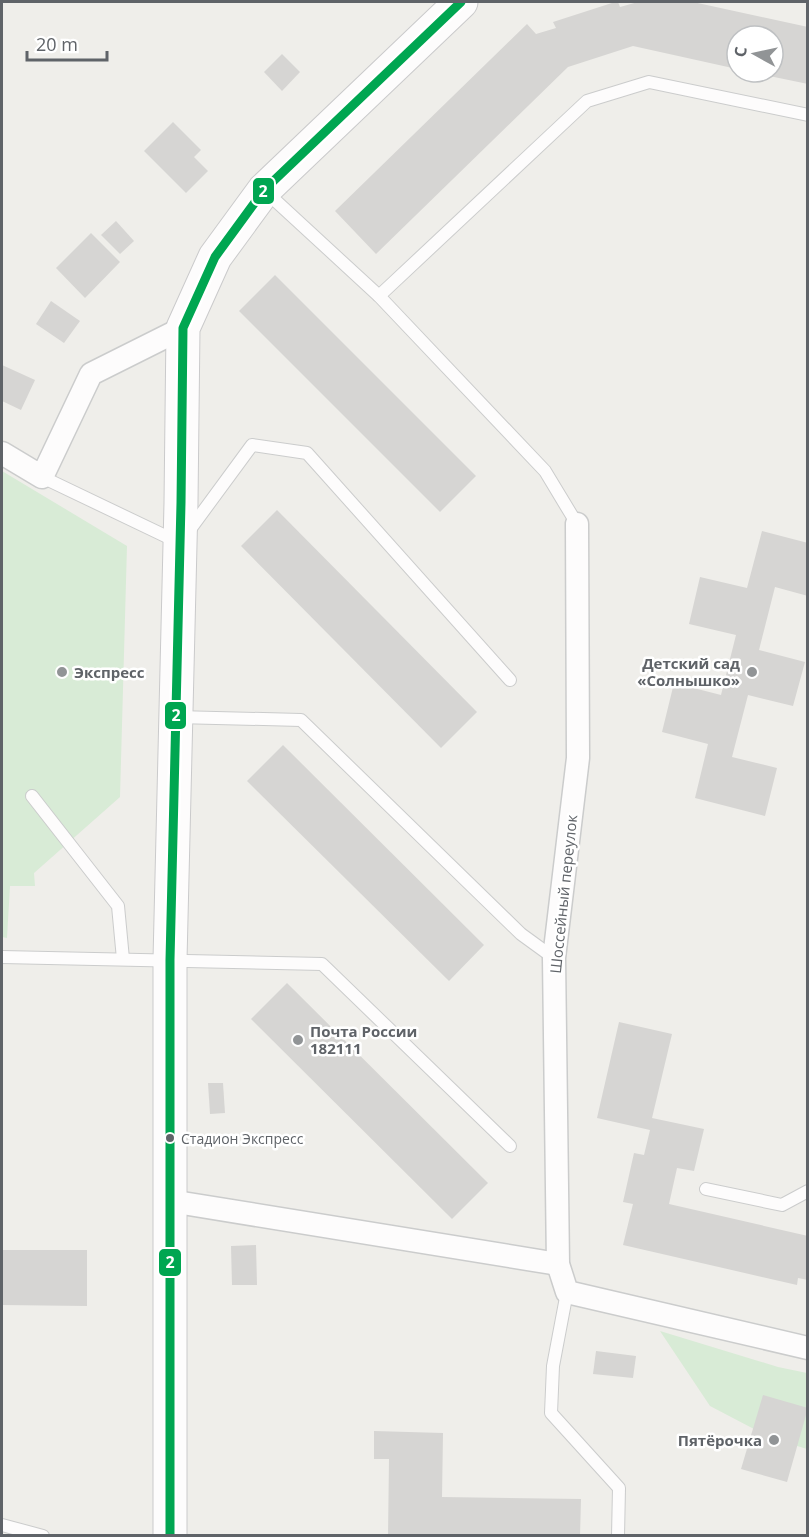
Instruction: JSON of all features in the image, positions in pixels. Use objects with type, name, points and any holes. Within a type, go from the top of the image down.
[{"type":"street","points":[[170,1536],[170,960],[183,328],[215,257],[264,190],[461,2]]},
{"type":"street","points":[[2,453],[42,477],[91,374],[183,328]]},
{"type":"street","name":"Шоссейный переулок","points":[[567,1292],[558,1264],[554,958],[578,758],[577,524]]},
{"type":"street","points":[[170,1200],[558,1264]]},
{"type":"street","points":[[567,1292],[807,1348]]},
{"type":"lane","points":[[379,296],[587,102],[649,82],[807,116]]},
{"type":"lane","points":[[264,190],[379,296],[546,471],[577,524]]},
{"type":"lane","points":[[42,477],[180,543],[252,445],[307,453],[510,680]]},
{"type":"lane","points":[[176,717],[301,720],[521,934],[554,958]]},
{"type":"lane","points":[[32,796],[118,906],[123,959]]},
{"type":"lane","points":[[2,957],[322,964],[510,1146]]},
{"type":"lane","points":[[706,1189],[782,1205],[807,1191]]},
{"type":"lane","points":[[567,1292],[553,1366],[551,1413],[619,1488],[618,1536]]},
{"type":"lane","points":[[2,1525],[43,1536]]},
{"type":"green space","name":"Экспресс","points":[[2,471],[127,546],[120,797],[34,873],[35,886],[10,886],[7,938],[2,937]]},
{"type":"green space","points":[[660,1331],[778,1367],[807,1373],[807,1449],[771,1438],[710,1406]]},
{"type":"building","points":[[615,2],[618,2],[620,7],[638,2],[693,2],[808,27],[808,84],[785,79],[785,24],[725,24],[725,66],[633,46],[568,67],[376,254],[335,211],[527,24],[536,34],[556,28],[553,22]]},
{"type":"building","points":[[282,54],[300,72],[282,91],[264,72]]},
{"type":"building","points":[[173,122],[201,150],[194,157],[208,171],[186,193],[144,151]]},
{"type":"building","points":[[116,221],[134,241],[120,254],[101,235]]},
{"type":"building","points":[[91,233],[120,262],[85,298],[56,268]]},
{"type":"building","points":[[275,275],[476,476],[440,512],[239,311]]},
{"type":"building","points":[[51,301],[80,321],[64,343],[36,324]]},
{"type":"building","points":[[2,365],[35,380],[21,410],[2,401]]},
{"type":"building","points":[[277,510],[477,712],[441,748],[241,546]]},
{"type":"building","points":[[762,531],[808,543],[808,596],[775,587],[759,650],[805,662],[793,706],[748,695],[732,757],[777,768],[765,816],[695,798],[708,744],[662,732],[674,683],[721,695],[736,635],[689,624],[700,577],[747,588]]},
{"type":"building","points":[[283,745],[484,945],[449,981],[247,781]]},
{"type":"building","points":[[287,983],[488,1183],[452,1219],[251,1019]]},
{"type":"building","points":[[619,1022],[672,1034],[652,1118],[704,1129],[694,1171],[677,1168],[669,1204],[808,1236],[808,1280],[798,1278],[797,1285],[623,1245],[633,1204],[623,1202],[634,1153],[644,1155],[650,1130],[597,1118]]},
{"type":"building","points":[[208,1083],[223,1083],[225,1113],[210,1114]]},
{"type":"building","points":[[256,1245],[257,1285],[232,1285],[231,1246]]},
{"type":"building","points":[[2,1250],[87,1250],[87,1306],[2,1305]]},
{"type":"building","points":[[596,1351],[636,1356],[633,1378],[593,1374]]},
{"type":"building","name":"Пятёрочка","points":[[763,1395],[808,1408],[787,1482],[741,1469]]},
{"type":"building","points":[[374,1431],[443,1433],[442,1497],[581,1499],[580,1536],[388,1536],[389,1459],[374,1459]]},
{"type":"transit line","name":"2","points":[[170,1536],[170,960],[183,328],[215,257],[264,190],[461,2]]},
{"type":"place","name":"Экспресс","points":[[62,672]]},
{"type":"place","name":"Детский сад «Солнышко»","points":[[752,672]]},
{"type":"place","name":"Почта России 182111","points":[[298,1040]]},
{"type":"place","name":"Стадион Экспресс","points":[[170,1138]]},
{"type":"place","name":"Пятёрочка","points":[[774,1440]]}]
